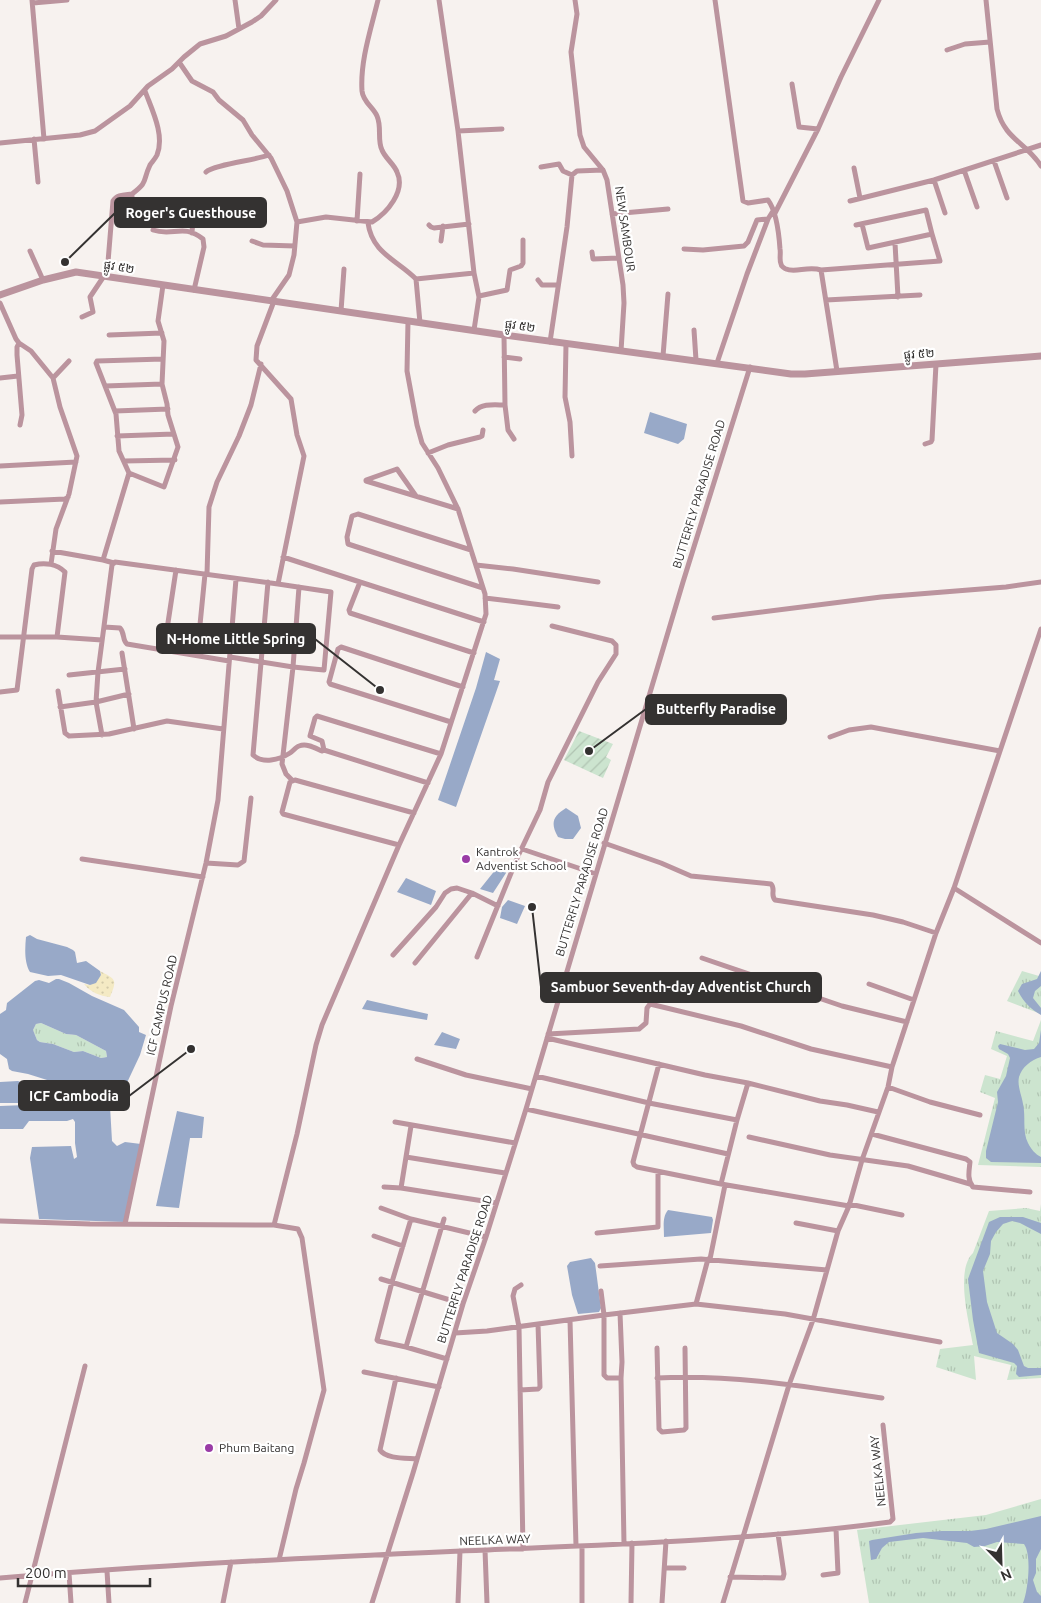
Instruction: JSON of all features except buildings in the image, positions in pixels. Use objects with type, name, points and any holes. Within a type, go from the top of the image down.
[{"type":"street","points":[[44,139],[33,1],[67,0]]},
{"type":"street","points":[[236,0],[239,29]]},
{"type":"street","points":[[0,143],[44,139],[95,131],[130,106],[152,83],[172,69],[200,44],[226,36],[239,29],[261,16],[276,0]]},
{"type":"street","points":[[297,222],[326,217],[368,223],[376,219],[396,198],[399,188],[397,172],[382,151],[379,119],[365,100],[362,90],[366,52],[378,0]]},
{"type":"street","points":[[439,0],[458,130],[478,296],[474,330]]},
{"type":"street","name":"NEW SAMBOUR","points":[[575,0],[577,14],[571,52],[580,135],[584,147],[603,170],[607,180],[623,286],[624,303],[621,351]]},
{"type":"street","points":[[716,0],[741,195],[743,201],[748,203],[768,200],[774,213],[781,264],[785,269],[791,271],[813,268],[820,270],[940,261],[926,210],[859,225],[868,248],[932,234]]},
{"type":"street","points":[[717,363],[741,290],[768,219],[774,213],[818,129],[879,0]]},
{"type":"street","points":[[986,0],[999,118],[1008,132],[1029,150],[1041,166]]},
{"type":"street","points":[[947,50],[965,44],[990,42]]},
{"type":"street","points":[[179,62],[192,81],[213,92],[219,100],[243,120],[252,135],[269,155],[287,191],[297,222],[295,246],[289,275],[273,301],[257,346],[256,358],[291,399],[297,435],[304,456],[278,584]]},
{"type":"street","points":[[792,84],[799,127],[818,129]]},
{"type":"street","points":[[82,317],[92,312],[90,297],[104,276],[108,262],[113,201],[117,196],[132,194],[143,186],[150,165],[157,155],[159,147],[158,126],[145,91]]},
{"type":"street","points":[[458,130],[502,129]]},
{"type":"street","points":[[34,139],[38,182]]},
{"type":"street","points":[[850,201],[934,180],[1041,145]]},
{"type":"street","points":[[206,172],[210,168],[269,155]]},
{"type":"street","points":[[994,161],[1007,198]]},
{"type":"street","points":[[542,166],[559,164],[565,173],[572,175]]},
{"type":"street","points":[[854,168],[860,198]]},
{"type":"street","points":[[550,342],[567,227],[572,175],[577,171],[603,170]]},
{"type":"street","points":[[964,170],[977,207]]},
{"type":"street","points":[[357,221],[360,174]]},
{"type":"street","points":[[934,180],[945,213]]},
{"type":"street","points":[[132,194],[132,215]]},
{"type":"street","points":[[192,233],[194,204]]},
{"type":"street","points":[[612,214],[668,209]]},
{"type":"street","points":[[684,249],[703,250],[744,246],[748,242],[757,220],[768,219]]},
{"type":"street","points":[[368,223],[369,234],[383,253],[416,279],[474,272]]},
{"type":"street","points":[[430,224],[432,228],[468,224]]},
{"type":"street","points":[[441,242],[443,226]]},
{"type":"street","points":[[154,230],[162,233],[179,230],[202,237],[204,242],[194,290]]},
{"type":"street","points":[[478,296],[508,290],[510,270],[521,266],[523,263],[523,240]]},
{"type":"street","points":[[252,241],[264,245],[295,246]]},
{"type":"street","points":[[895,242],[898,297]]},
{"type":"street","points":[[30,251],[43,280]]},
{"type":"street","points":[[592,252],[593,259],[618,258]]},
{"type":"street","points":[[340,311],[344,269]]},
{"type":"street","points":[[820,270],[837,371]]},
{"type":"street","name":"ផ្លូវ ៥២","points":[[0,295],[43,280],[76,272],[550,342],[804,374],[1041,356]]},
{"type":"street","points":[[416,279],[420,323]]},
{"type":"street","points":[[538,280],[542,285],[558,285]]},
{"type":"street","points":[[129,473],[164,487],[178,447],[168,414],[162,384],[164,341],[158,321],[162,285]]},
{"type":"street","points":[[663,356],[668,294]]},
{"type":"street","points":[[826,300],[920,296]]},
{"type":"street","points":[[0,303],[16,339],[31,351],[53,378],[60,407],[76,451],[76,462],[68,497],[58,524],[51,564]]},
{"type":"street","points":[[274,1225],[298,1134],[316,1045],[322,1026],[399,845],[441,754],[486,614],[483,588],[458,509],[438,468],[422,443],[407,371],[408,321]]},
{"type":"street","points":[[694,330],[696,360]]},
{"type":"street","points":[[109,335],[162,333]]},
{"type":"street","points":[[504,335],[505,405],[508,430],[514,439]]},
{"type":"street","points":[[20,343],[17,347],[22,415],[20,425]]},
{"type":"street","points":[[566,344],[565,396],[570,422],[572,456]]},
{"type":"street","points":[[504,357],[520,359]]},
{"type":"street","points":[[103,560],[129,473],[119,451],[115,411],[96,363],[97,361],[163,359]]},
{"type":"street","points":[[53,378],[69,361]]},
{"type":"street","points":[[197,655],[206,574],[209,507],[217,482],[251,406],[260,364]]},
{"type":"street","points":[[925,444],[932,440],[936,364]]},
{"type":"street","name":"BUTTERFLY PARADISE ROAD","points":[[372,1603],[463,1304],[526,1109],[604,843],[750,367]]},
{"type":"street","points":[[0,378],[18,376]]},
{"type":"street","points":[[105,386],[162,384]]},
{"type":"street","points":[[475,411],[478,407],[483,406],[505,405]]},
{"type":"street","points":[[115,411],[168,410]]},
{"type":"street","points":[[428,453],[448,445],[480,437],[483,430]]},
{"type":"street","points":[[117,436],[174,434]]},
{"type":"street","points":[[124,461],[175,460]]},
{"type":"street","points":[[0,466],[76,462]]},
{"type":"street","points":[[416,496],[397,469],[366,480],[366,481],[458,509]]},
{"type":"street","points":[[0,502],[65,499],[68,497]]},
{"type":"street","points":[[471,550],[358,514],[352,516],[347,537],[348,544],[483,588]]},
{"type":"street","points":[[52,551],[114,563],[119,562],[329,591],[332,595],[324,670],[197,655],[127,644],[124,641],[123,631],[120,628],[104,627]]},
{"type":"street","points":[[283,557],[484,622]]},
{"type":"street","points":[[102,734],[96,702],[98,672],[112,565],[114,563]]},
{"type":"street","points":[[0,692],[17,690],[32,566],[38,564],[51,564],[65,572],[57,637]]},
{"type":"street","points":[[476,565],[598,582]]},
{"type":"street","points":[[164,650],[176,570]]},
{"type":"street","name":"ICF CAMPUS ROAD","points":[[126,1224],[171,1006],[203,877],[218,800],[236,579]]},
{"type":"street","points":[[268,582],[252,752],[254,757],[269,760],[282,757],[300,746],[311,746],[428,783]]},
{"type":"street","points":[[360,582],[353,598],[350,613],[474,653]]},
{"type":"street","points":[[714,618],[881,597],[1006,587],[1041,582]]},
{"type":"street","points":[[299,587],[293,667],[282,757],[283,768],[292,780],[414,813]]},
{"type":"street","points":[[485,598],[558,607]]},
{"type":"street","points":[[477,957],[540,810],[548,782],[598,682],[616,654],[616,645],[612,641],[552,626]]},
{"type":"street","points":[[723,1603],[789,1385],[814,1320],[838,1231],[849,1205],[862,1160],[888,1087],[892,1068],[936,933],[954,888],[1041,629]]},
{"type":"street","points":[[0,637],[24,636],[102,640]]},
{"type":"street","points":[[451,722],[330,684],[338,649],[341,647],[463,688]]},
{"type":"street","points":[[122,653],[134,729]]},
{"type":"street","points":[[69,675],[125,669]]},
{"type":"street","points":[[58,691],[66,736],[102,734],[167,721],[223,729]]},
{"type":"street","points":[[60,707],[96,702],[129,694]]},
{"type":"street","points":[[324,750],[322,741],[310,736],[316,716],[441,754]]},
{"type":"street","points":[[830,737],[849,730],[871,727],[1000,751]]},
{"type":"street","points":[[292,780],[283,814],[399,845]]},
{"type":"street","points":[[206,863],[238,865],[244,862],[251,798]]},
{"type":"street","points":[[604,843],[661,863],[691,876],[771,884],[773,888],[772,896],[775,900],[873,915],[903,922],[936,933]]},
{"type":"street","points":[[522,849],[596,874]]},
{"type":"street","points":[[82,859],[203,877]]},
{"type":"street","points":[[393,955],[450,889],[456,888],[472,893],[498,906]]},
{"type":"street","points":[[954,888],[1041,943]]},
{"type":"street","points":[[416,963],[472,893]]},
{"type":"street","points":[[702,958],[842,1006],[907,1022]]},
{"type":"street","points":[[870,984],[914,1000]]},
{"type":"street","points":[[547,1036],[640,1028],[646,1023],[647,1008],[650,1004],[740,1026],[811,1049],[892,1068]]},
{"type":"street","points":[[547,1036],[820,1101],[878,1112]]},
{"type":"street","points":[[417,1059],[466,1075],[532,1089]]},
{"type":"street","points":[[659,1064],[640,1134],[634,1165],[658,1172],[723,1185],[902,1214]]},
{"type":"street","points":[[536,1076],[649,1103],[737,1120]]},
{"type":"street","points":[[696,1304],[709,1259],[728,1154],[748,1083]]},
{"type":"street","points":[[888,1087],[930,1102],[980,1115]]},
{"type":"street","points":[[526,1109],[728,1154]]},
{"type":"street","points":[[395,1122],[515,1143]]},
{"type":"street","points":[[401,1188],[411,1126]]},
{"type":"street","points":[[872,1134],[966,1159],[970,1162],[970,1184]]},
{"type":"street","points":[[750,1138],[830,1155],[908,1166],[970,1184],[974,1187],[1030,1192]]},
{"type":"street","points":[[406,1158],[505,1173]]},
{"type":"street","points":[[597,1233],[658,1227],[658,1172]]},
{"type":"street","points":[[384,1187],[496,1203]]},
{"type":"street","points":[[381,1208],[442,1228],[486,1237]]},
{"type":"street","points":[[411,1219],[377,1340],[378,1342],[406,1347],[447,1359]]},
{"type":"street","points":[[406,1347],[444,1219]]},
{"type":"street","points":[[0,1220],[126,1224],[274,1225],[298,1229],[301,1234],[324,1388],[296,1489],[279,1560]]},
{"type":"street","points":[[796,1223],[838,1231]]},
{"type":"street","points":[[374,1236],[403,1246]]},
{"type":"street","points":[[600,1266],[709,1259],[827,1270]]},
{"type":"street","points":[[381,1279],[463,1304]]},
{"type":"street","points":[[521,1285],[513,1291],[518,1327],[523,1548]]},
{"type":"street","points":[[602,1291],[604,1375],[607,1378],[621,1378]]},
{"type":"street","points":[[455,1333],[518,1327],[696,1304],[785,1314],[940,1342]]},
{"type":"street","points":[[620,1313],[624,1544]]},
{"type":"street","points":[[570,1320],[582,1603]]},
{"type":"street","points":[[520,1390],[538,1390],[540,1387],[538,1324]]},
{"type":"street","points":[[657,1348],[660,1430],[662,1432],[686,1429],[685,1348]]},
{"type":"street","points":[[25,1603],[85,1366]]},
{"type":"street","points":[[364,1372],[439,1387]]},
{"type":"street","points":[[657,1378],[686,1376],[789,1385],[882,1398]]},
{"type":"street","points":[[396,1378],[380,1450],[387,1456],[417,1459]]},
{"type":"street","name":"NEELKA WAY","points":[[0,1578],[145,1566],[624,1544],[778,1534],[890,1522],[893,1519],[883,1424]]},
{"type":"street","points":[[823,1575],[838,1573],[836,1529]]},
{"type":"street","points":[[730,1577],[783,1578],[778,1534]]},
{"type":"street","points":[[662,1603],[666,1541]]},
{"type":"street","points":[[631,1603],[632,1543]]},
{"type":"street","points":[[485,1550],[487,1603]]},
{"type":"street","points":[[458,1603],[460,1551]]},
{"type":"street","points":[[223,1603],[231,1562]]},
{"type":"street","points":[[665,1568],[684,1568]]},
{"type":"street","points":[[107,1570],[109,1603]]},
{"type":"street","points":[[69,1573],[71,1603]]},
{"type":"green space","points":[[579,731],[613,744],[606,757],[611,760],[603,778],[564,760]]},
{"type":"green space","points":[[1022,971],[1039,976],[1041,972],[1041,1014],[1007,1001]]},
{"type":"green space","points":[[1041,1020],[1041,1167],[978,1165],[995,1098],[980,1092],[985,1075],[1000,1079],[1007,1056],[991,1049],[996,1031],[1033,1041]]},
{"type":"green space","points":[[41,1023],[66,1034],[76,1035],[106,1051],[107,1057],[101,1058],[83,1051],[74,1052],[53,1044],[40,1042],[37,1040],[33,1030],[36,1024]]},
{"type":"green space","points":[[1041,1204],[1041,1378],[1007,1380],[1011,1365],[974,1356],[976,1380],[936,1367],[940,1349],[973,1345],[966,1310],[965,1271],[989,1211],[1026,1208],[1040,1211]]},
{"type":"green space","points":[[1041,1499],[1041,1603],[869,1603],[857,1530],[986,1515]]},
{"type":"sand","points":[[100,971],[114,980],[110,997],[96,993],[84,984],[90,985],[101,975]]},
{"type":"water","points":[[650,412],[687,424],[684,439],[678,444],[644,433]]},
{"type":"water","points":[[486,652],[500,659],[494,680],[500,681],[456,807],[438,800],[476,688]]},
{"type":"water","points":[[566,808],[578,816],[581,828],[573,839],[558,837],[554,828],[554,820]]},
{"type":"water","points":[[500,864],[506,873],[493,893],[480,889]]},
{"type":"water","points":[[406,878],[436,891],[431,905],[397,892]]},
{"type":"water","points":[[508,900],[525,906],[517,924],[500,918],[502,907]]},
{"type":"water","points":[[30,935],[73,950],[77,963],[86,961],[100,971],[101,975],[96,983],[90,985],[61,975],[48,976],[30,972],[25,950],[26,937]]},
{"type":"water","points":[[1041,971],[1041,986],[1035,991],[1033,998],[1041,1008],[1041,1015],[1028,1005],[1018,991],[1022,984],[1037,979]]},
{"type":"water","points":[[59,979],[124,1010],[139,1027],[139,1032],[146,1035],[140,1055],[125,1087],[98,1096],[9,1069],[7,1059],[0,1054],[0,1014],[6,1010],[7,1003],[35,981],[39,980],[49,983]],"holes":[[[41,1023],[66,1034],[76,1035],[106,1051],[107,1057],[101,1058],[83,1051],[74,1052],[53,1044],[40,1042],[37,1040],[33,1030],[36,1024]]]},
{"type":"water","points":[[367,1000],[428,1014],[427,1020],[362,1009]]},
{"type":"water","points":[[1041,1030],[1041,1057],[1030,1062],[1020,1073],[1019,1087],[1024,1109],[1026,1138],[1032,1149],[1041,1157],[1041,1163],[991,1162],[986,1158],[986,1151],[998,1102],[997,1092],[1006,1076],[1010,1058],[998,1046],[1000,1044],[1025,1050],[1034,1049],[1039,1043]]},
{"type":"water","points":[[442,1032],[460,1039],[456,1049],[434,1045]]},
{"type":"water","points":[[18,1081],[27,1085],[18,1103],[0,1103],[0,1082]]},
{"type":"water","points":[[30,1084],[58,1102],[110,1106],[112,1141],[117,1146],[125,1142],[141,1144],[124,1222],[39,1219],[30,1158],[32,1147],[71,1146],[74,1159],[77,1157],[75,1122],[73,1119],[67,1121],[29,1121],[23,1129],[0,1129],[0,1106],[26,1105]]},
{"type":"water","points":[[177,1111],[204,1117],[202,1138],[190,1138],[179,1208],[156,1206]]},
{"type":"water","points":[[668,1210],[712,1217],[711,1233],[664,1237],[664,1219]]},
{"type":"water","points":[[1000,1217],[1023,1217],[1041,1223],[1041,1234],[1020,1223],[1012,1221],[1003,1224],[991,1241],[990,1254],[983,1271],[987,1302],[997,1333],[1013,1344],[1018,1350],[1024,1366],[1028,1368],[1041,1368],[1041,1375],[1019,1377],[1016,1374],[1017,1366],[1014,1363],[979,1353],[968,1279],[989,1222]]},
{"type":"water","points":[[591,1258],[595,1263],[601,1308],[599,1312],[578,1314],[572,1295],[567,1266],[570,1262]]},
{"type":"water","points":[[1041,1516],[1041,1549],[1036,1559],[1036,1573],[1033,1580],[1037,1592],[1041,1596],[1041,1603],[1023,1603],[1029,1564],[1024,1544],[997,1542],[974,1547],[967,1543],[923,1538],[889,1542],[882,1548],[876,1559],[871,1560],[869,1541],[872,1540],[916,1533],[986,1529]]},
{"type":"place","name":"Roger's Guesthouse","points":[[65,262]]},
{"type":"place","name":"N-Home Little Spring","points":[[380,690]]},
{"type":"place","name":"Butterfly Paradise","points":[[589,751]]},
{"type":"place","name":"Kantrok Adventist School","points":[[466,859]]},
{"type":"place","name":"Sambuor Seventh-day Adventist Church","points":[[532,907]]},
{"type":"place","name":"ICF Cambodia","points":[[191,1049]]},
{"type":"place","name":"Phum Baitang","points":[[209,1448]]}]
